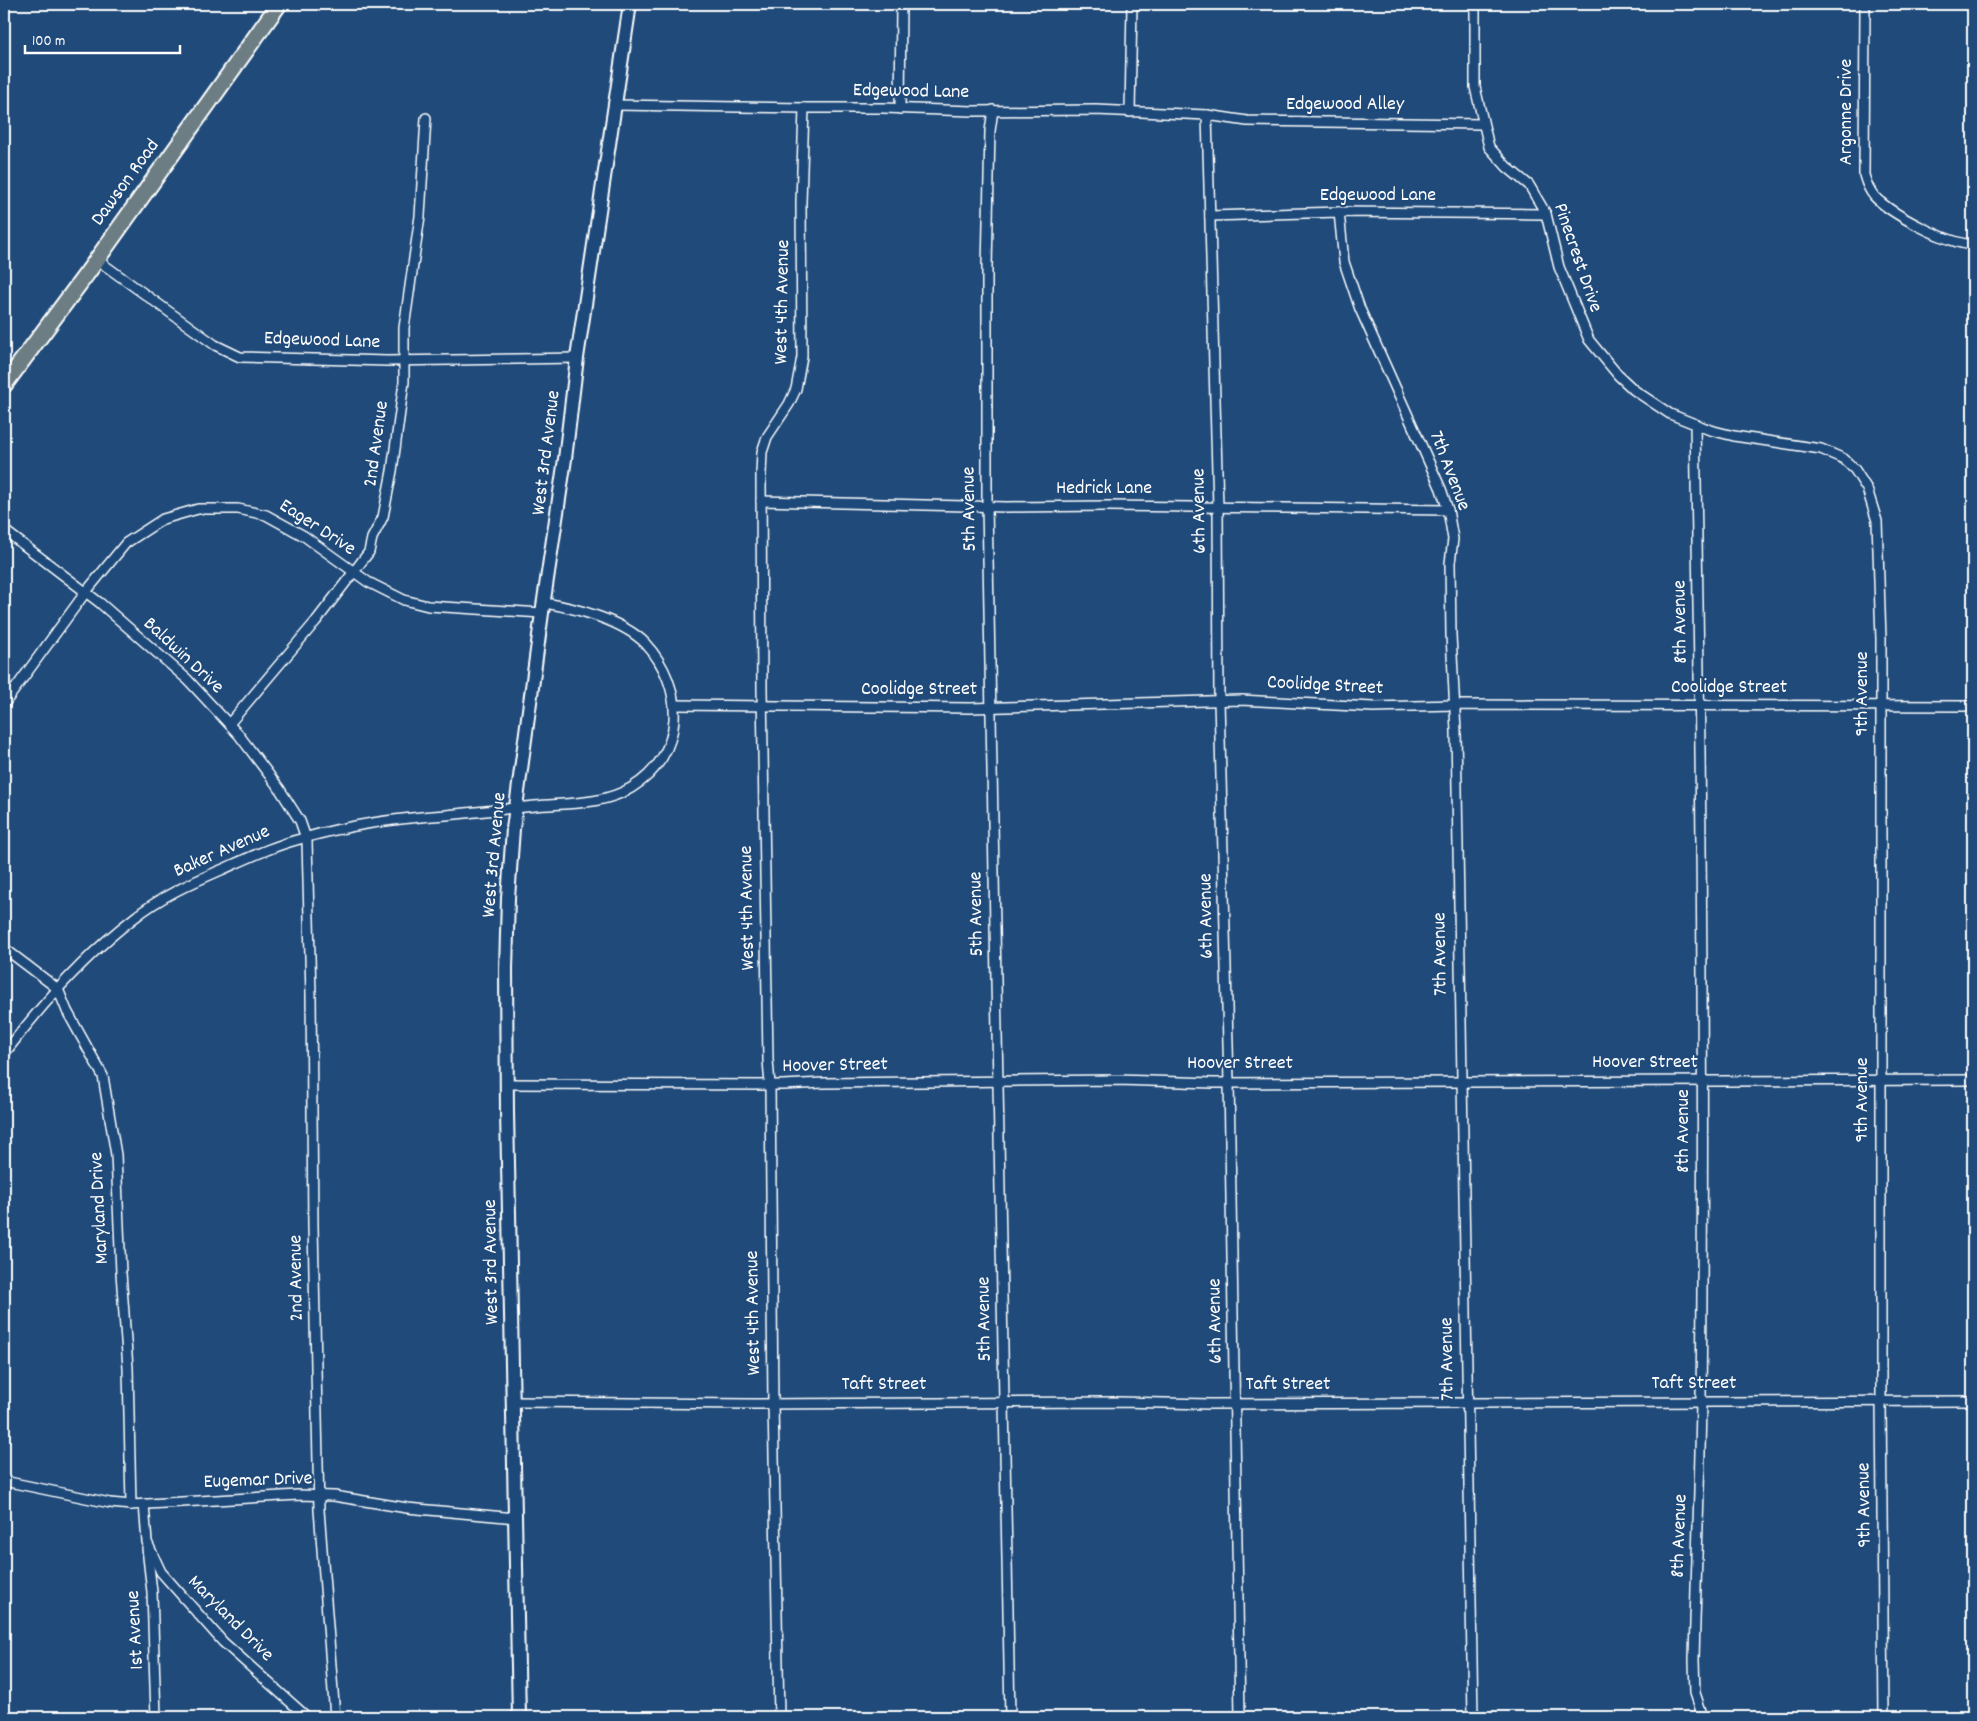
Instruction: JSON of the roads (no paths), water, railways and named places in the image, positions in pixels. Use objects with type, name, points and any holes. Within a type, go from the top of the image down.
[{"type":"main road","name":"Dawson Road","points":[[4,386],[278,4]]},
{"type":"street","name":"West 3rd Avenue","points":[[519,1717],[507,1084],[506,969],[508,898],[516,808],[543,608],[630,4]]},
{"type":"street","points":[[900,109],[901,4]]},
{"type":"street","points":[[1130,112],[1132,4]]},
{"type":"street","name":"Pinecrest Drive","points":[[1475,4],[1475,86],[1489,147],[1507,167],[1529,185],[1546,214],[1559,267],[1589,340],[1602,358],[1634,390],[1670,414],[1734,436],[1821,449],[1844,459],[1855,470],[1864,484]]},
{"type":"street","name":"Argonne Drive","points":[[1865,4],[1864,175],[1866,183],[1873,195],[1890,210],[1947,239],[1973,245]]},
{"type":"street","name":"Edgewood Lane","points":[[615,105],[1096,110],[1207,115]]},
{"type":"street","name":"West 4th Avenue","points":[[779,1717],[773,1403],[770,1086],[762,707],[761,501],[762,452],[767,438],[789,404],[796,389],[802,357],[804,108]]},
{"type":"street","name":"5th Avenue","points":[[993,110],[990,131],[987,268],[987,505],[992,686],[990,707],[1010,1717]]},
{"type":"street","name":"Edgewood Alley","points":[[1207,115],[1247,122],[1483,124]]},
{"type":"street","name":"6th Avenue","points":[[1207,115],[1218,507],[1219,700],[1229,1082],[1240,1717]]},
{"type":"street","name":"2nd Avenue","points":[[229,724],[316,621],[369,552],[372,538],[383,517],[392,471],[404,382],[404,328],[420,216],[426,118]]},
{"type":"street","name":"Edgewood Lane","points":[[1210,216],[1339,212],[1546,214]]},
{"type":"street","name":"7th Avenue","points":[[1339,212],[1344,262],[1360,308],[1441,489],[1448,510],[1453,539],[1450,563],[1451,635],[1455,705],[1460,1082],[1473,1717]]},
{"type":"street","name":"Edgewood Lane","points":[[96,259],[215,345],[240,357],[404,361],[578,358]]},
{"type":"street","name":"8th Avenue","points":[[1695,424],[1700,705],[1702,1080],[1701,1401],[1694,1660],[1696,1693],[1703,1717]]},
{"type":"street","name":"9th Avenue","points":[[1864,484],[1874,506],[1878,521],[1881,706],[1880,1080],[1884,1717]]},
{"type":"street","name":"Hedrick Lane","points":[[761,501],[987,505],[1006,507],[1448,510]]},
{"type":"street","name":"Eager Drive","points":[[4,704],[85,594],[126,543],[163,519],[198,509],[238,509],[266,515],[304,536],[368,582],[404,600],[420,604],[543,608],[566,606],[598,616],[618,625],[644,642],[665,674],[675,705]]},
{"type":"street","name":"Baldwin Drive","points":[[4,530],[85,594],[100,603],[188,680],[229,724],[279,788],[300,821],[306,837]]},
{"type":"street","name":"Coolidge Street","points":[[675,705],[990,707],[1219,700],[1373,707],[1455,705],[1973,706]]},
{"type":"street","name":"Baker Avenue","points":[[4,1054],[58,989],[113,935],[159,900],[210,874],[288,842],[306,837],[387,821],[592,801],[614,796],[644,780],[654,770],[667,749],[674,726],[675,705]]},
{"type":"street","name":"2nd Avenue","points":[[306,837],[312,995],[313,1226],[319,1496],[335,1717]]},
{"type":"street","points":[[4,948],[58,989]]},
{"type":"street","name":"Maryland Drive","points":[[58,989],[66,1011],[103,1076],[116,1155],[120,1273],[128,1368],[131,1505]]},
{"type":"street","name":"Hoover Street","points":[[507,1084],[736,1084],[770,1086],[823,1083],[1118,1080],[1460,1082],[1973,1080]]},
{"type":"street","name":"Taft Street","points":[[514,1402],[1973,1401]]},
{"type":"street","name":"Eugemar Drive","points":[[4,1480],[131,1505],[245,1497],[334,1496],[407,1508],[516,1518]]},
{"type":"street","name":"Maryland Drive","points":[[144,1504],[147,1542],[161,1572],[209,1628],[307,1717]]},
{"type":"street","name":"1st Avenue","points":[[147,1542],[152,1592],[156,1717]]}]
